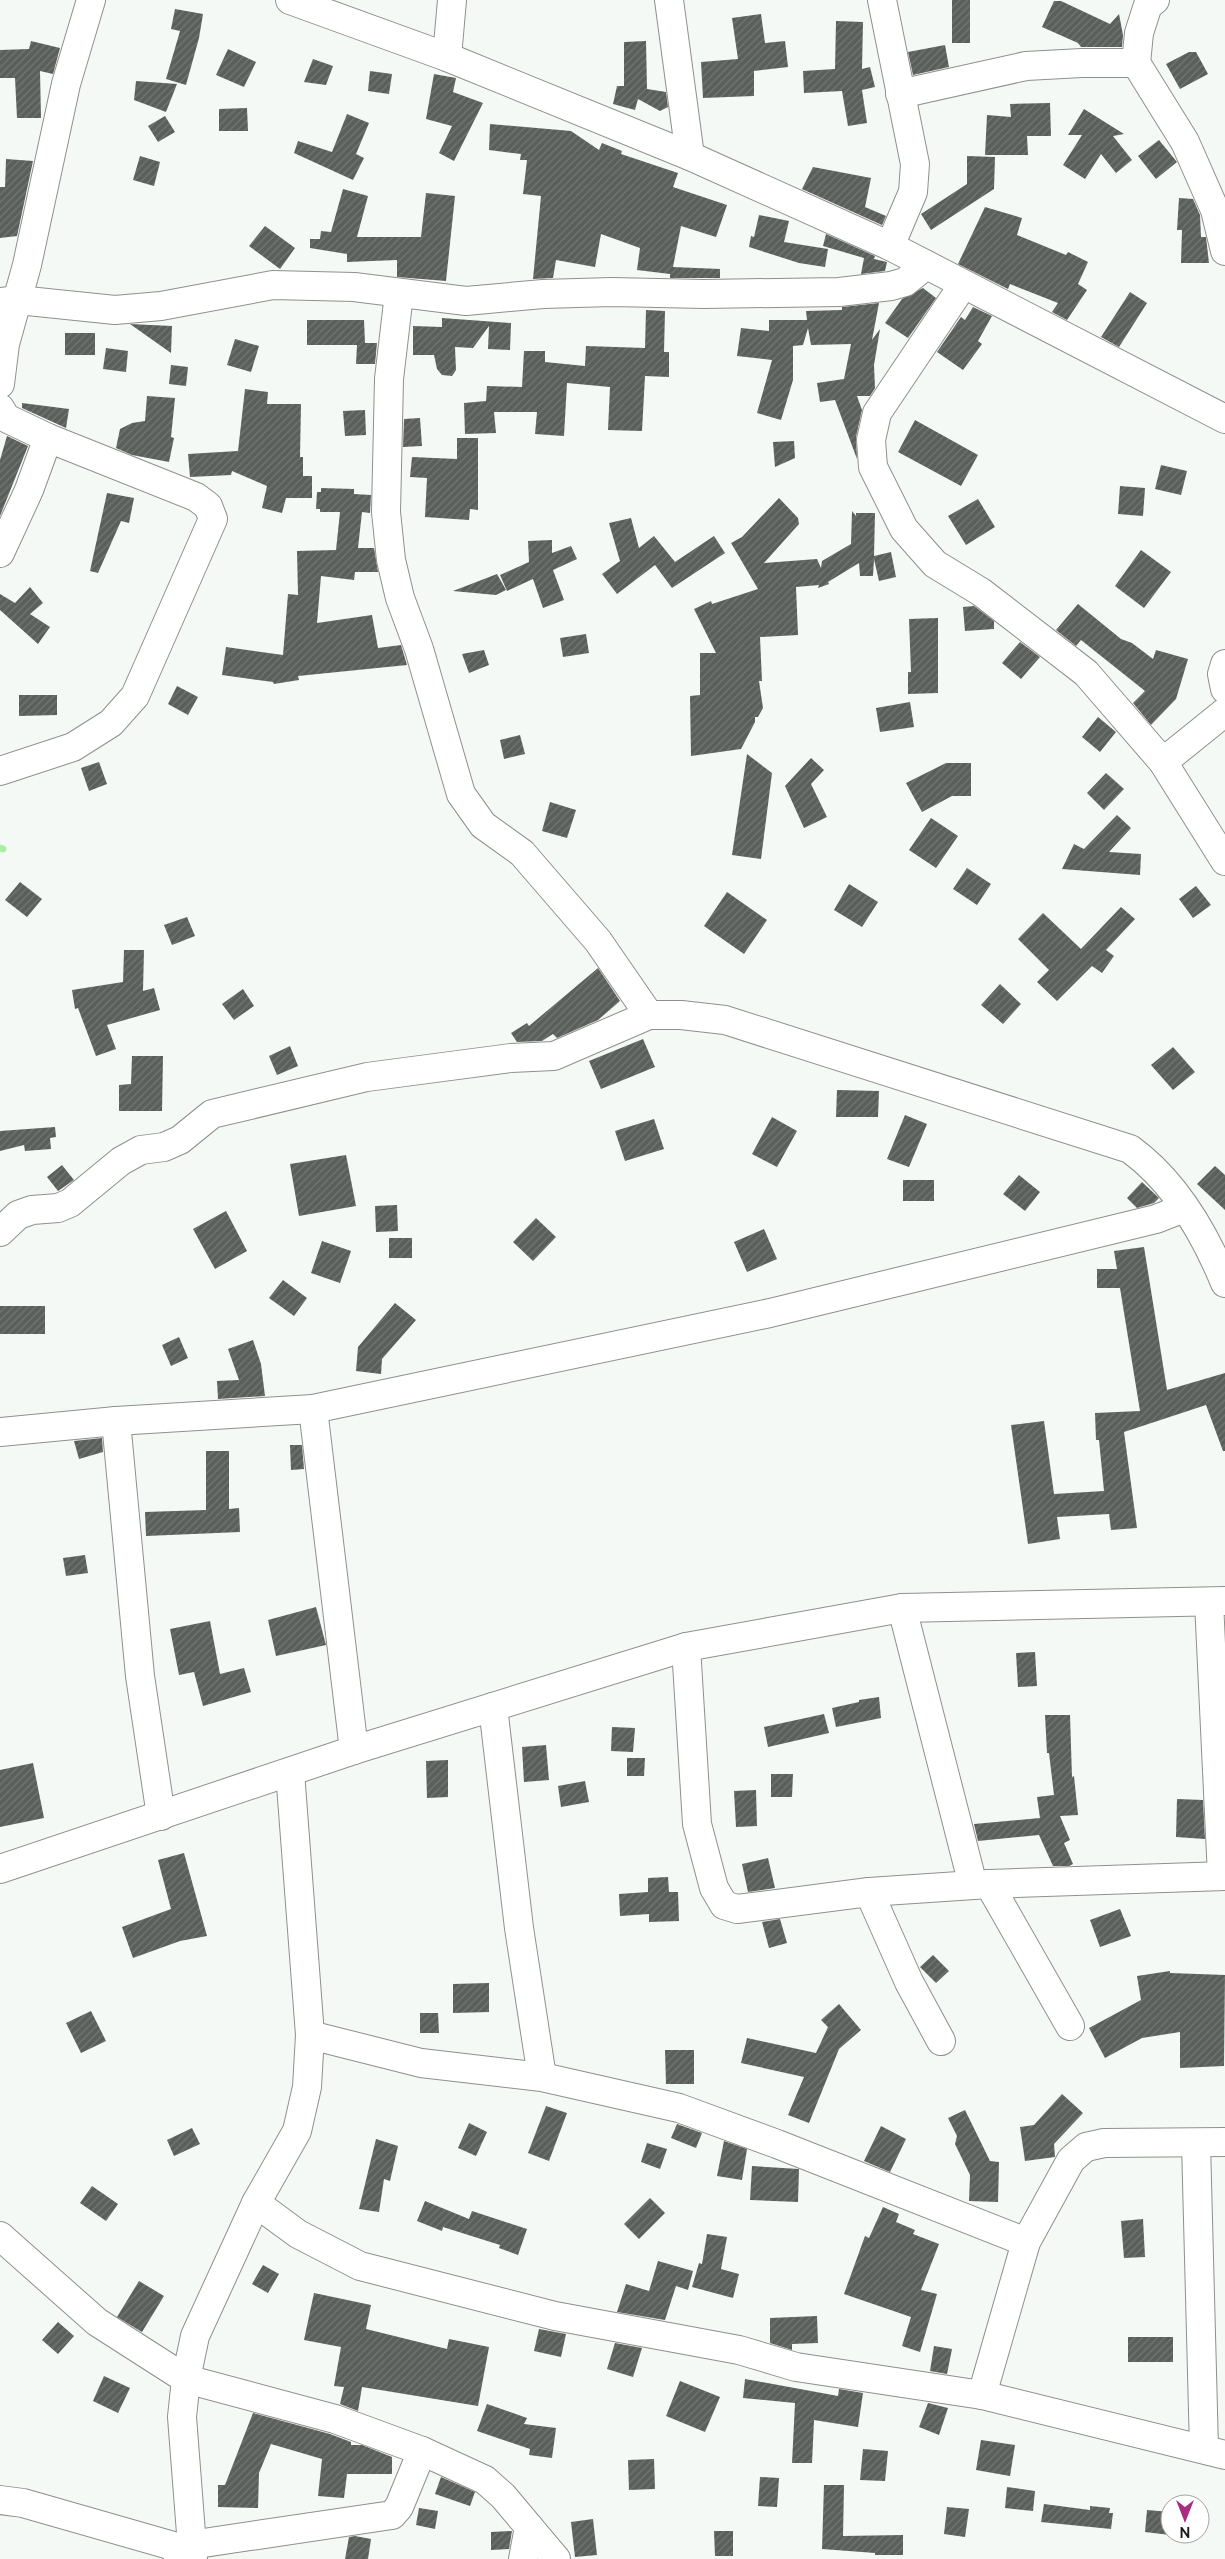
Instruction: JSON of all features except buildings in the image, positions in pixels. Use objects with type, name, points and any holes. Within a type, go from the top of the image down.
[{"type":"street","points":[[0,384],[9,301],[66,84],[91,0]]},
{"type":"street","points":[[290,0],[446,57],[690,156],[890,246],[1225,418]]},
{"type":"street","points":[[446,57],[452,0]]},
{"type":"street","points":[[668,0],[690,156]]},
{"type":"street","points":[[882,0],[915,164],[916,179],[913,192],[890,246]]},
{"type":"street","points":[[1150,2],[1138,33],[1136,63],[1185,142],[1215,210],[1225,251]]},
{"type":"street","points":[[900,94],[1026,66],[1082,62],[1136,63]]},
{"type":"street","points":[[9,301],[114,310],[161,306],[273,285],[354,287],[466,301],[612,292],[704,294],[839,292],[883,287],[905,282],[926,265]]},
{"type":"street","points":[[963,285],[877,413],[871,440],[873,467],[904,529],[935,564],[981,592],[1086,673],[1163,762],[1225,861]]},
{"type":"street","points":[[399,294],[389,379],[386,512],[391,560],[400,598],[419,649],[461,794],[483,825],[522,853],[598,941],[648,1015]]},
{"type":"street","points":[[0,408],[6,418],[48,438],[196,497],[208,506],[213,519],[135,696],[111,723],[73,747],[0,771]]},
{"type":"street","points":[[0,553],[29,490],[48,438]]},
{"type":"street","points":[[1225,664],[1222,674],[1225,689]]},
{"type":"street","points":[[1163,762],[1225,712]]},
{"type":"street","points":[[0,1232],[18,1215],[32,1210],[58,1208],[70,1203],[121,1161],[142,1150],[164,1147],[180,1140],[212,1114],[367,1077],[511,1058],[554,1056],[648,1015],[681,1015],[725,1020],[1130,1149],[1150,1164],[1184,1208],[1210,1246],[1225,1283]]},
{"type":"street","points":[[0,1432],[116,1421],[313,1409],[770,1313],[1156,1219],[1184,1208]]},
{"type":"street","points":[[313,1409],[354,1750]]},
{"type":"street","points":[[116,1421],[140,1676],[161,1816]]},
{"type":"street","points":[[0,1869],[354,1750],[686,1647],[902,1608],[1217,1601],[1223,1876],[981,1885],[869,1892],[765,1907],[737,1909],[724,1905],[714,1888],[697,1824],[686,1647]]},
{"type":"street","points":[[902,1608],[981,1885],[1070,2026]]},
{"type":"street","points":[[494,1707],[519,1928],[542,2077]]},
{"type":"street","points":[[184,2553],[182,2418],[186,2379],[195,2336],[256,2203],[297,2131],[308,2087],[310,2035],[290,1772]]},
{"type":"street","points":[[869,1892],[909,1982],[941,2041]]},
{"type":"street","points":[[310,2035],[421,2063],[542,2077],[679,2108],[777,2144],[1026,2242]]},
{"type":"street","points":[[256,2203],[298,2234],[360,2266],[555,2316],[739,2350],[796,2366],[982,2395],[1215,2452],[1196,2142]]},
{"type":"street","points":[[982,2395],[1026,2242],[1071,2160],[1086,2147],[1104,2143],[1225,2142]]},
{"type":"street","points":[[0,2236],[97,2322],[186,2379],[335,2419],[422,2451],[485,2480],[556,2559]]},
{"type":"street","points":[[0,2500],[23,2502],[184,2553],[392,2515],[399,2508],[422,2451]]},
{"type":"street","points":[[523,2559],[529,2527]]}]
